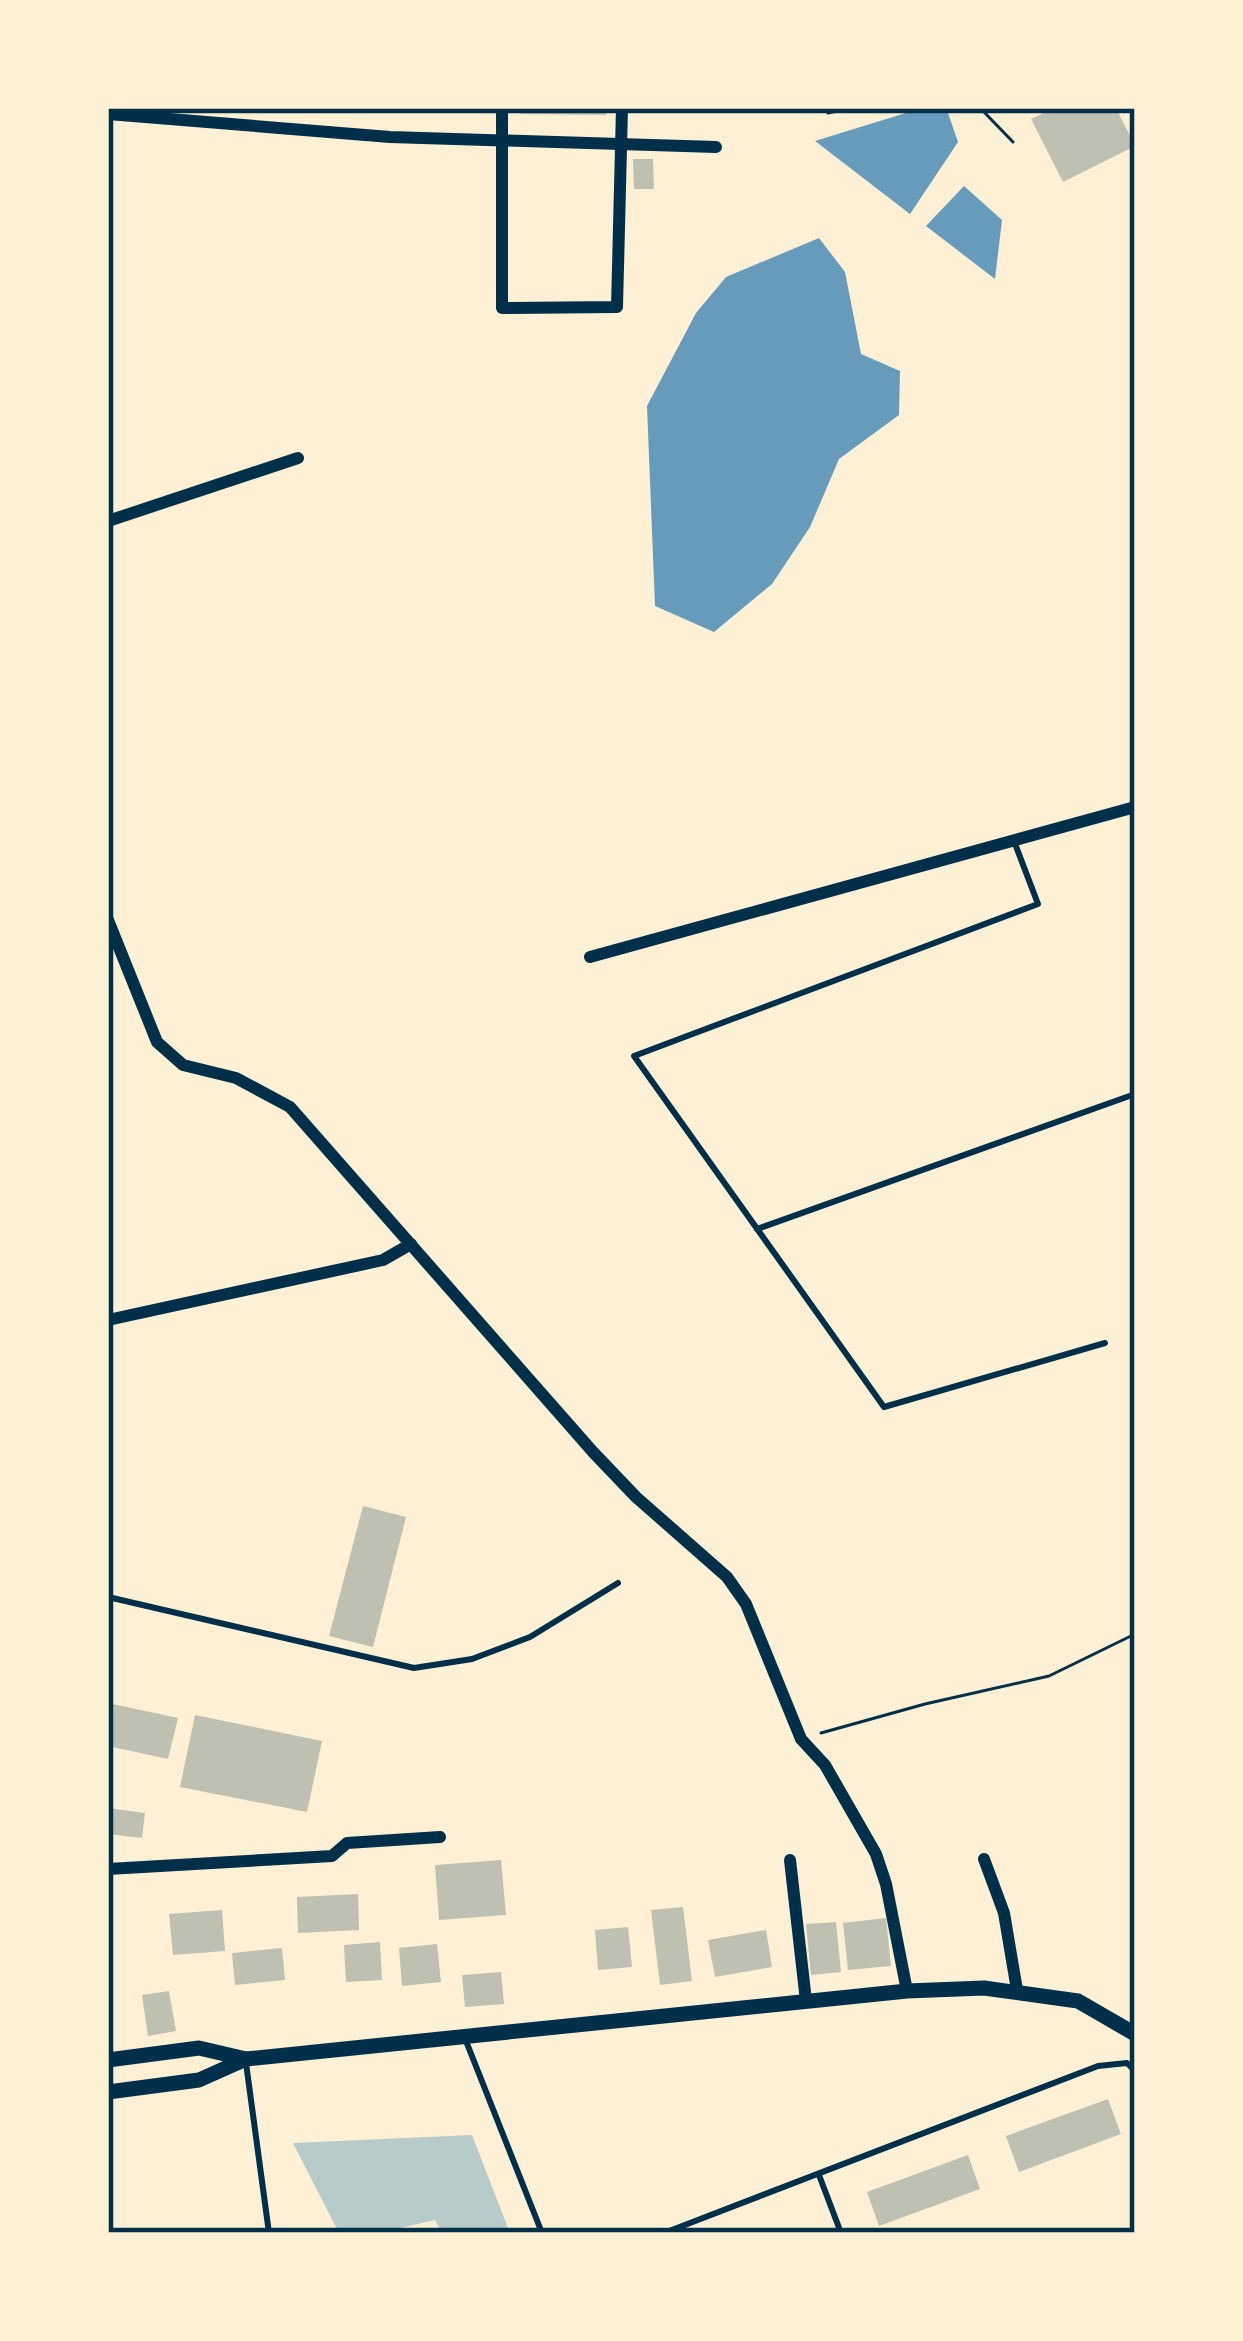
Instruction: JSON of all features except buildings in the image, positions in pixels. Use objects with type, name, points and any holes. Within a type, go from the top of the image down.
[{"type":"street","points":[[502,108],[502,308],[617,308],[622,108]]},
{"type":"street","points":[[108,115],[502,142],[716,147]]},
{"type":"street","points":[[108,521],[298,458]]},
{"type":"street","points":[[590,957],[1135,807]]},
{"type":"street","points":[[108,920],[158,1042],[183,1065],[236,1078],[290,1107],[635,1497],[727,1577],[746,1604],[802,1738],[825,1765],[876,1853],[907,1991]]},
{"type":"street","points":[[108,1320],[383,1260],[411,1244]]},
{"type":"street","points":[[108,1869],[332,1856],[347,1843],[440,1837]]},
{"type":"street","points":[[984,1859],[1004,1913],[1017,1990]]},
{"type":"street","points":[[790,1860],[806,2001]]},
{"type":"street","points":[[108,2092],[199,2080],[246,2059],[907,1991],[1017,1990],[1078,2001],[1135,2034]]},
{"type":"street","points":[[108,2060],[199,2048],[246,2059]]},
{"type":"lane","points":[[1014,840],[1039,904],[634,1056],[884,1407],[1105,1343]]},
{"type":"lane","points":[[758,1229],[1135,1094]]},
{"type":"lane","points":[[108,1597],[414,1668],[472,1659],[530,1637],[618,1583]]},
{"type":"lane","points":[[463,2037],[542,2233]]},
{"type":"lane","points":[[246,2059],[269,2233]]},
{"type":"lane","points":[[664,2233],[1098,2066],[1127,2063],[1135,2071]]},
{"type":"lane","points":[[819,2174],[841,2233]]},
{"type":"path","points":[[828,113],[851,108]]},
{"type":"path","points":[[975,108],[1013,142]]},
{"type":"path","points":[[802,1738],[1049,1676],[1135,1634]]},
{"type":"shaded area","points":[[472,2135],[510,2233],[442,2233],[435,2220],[379,2233],[339,2233],[293,2143]]},
{"type":"water","points":[[922,108],[948,113],[958,142],[910,214],[815,141]]},
{"type":"water","points":[[964,186],[1002,220],[995,279],[926,226]]},
{"type":"water","points":[[819,238],[845,272],[861,354],[900,371],[899,415],[839,459],[810,527],[772,584],[714,632],[655,606],[647,406],[696,313],[726,277]]}]
